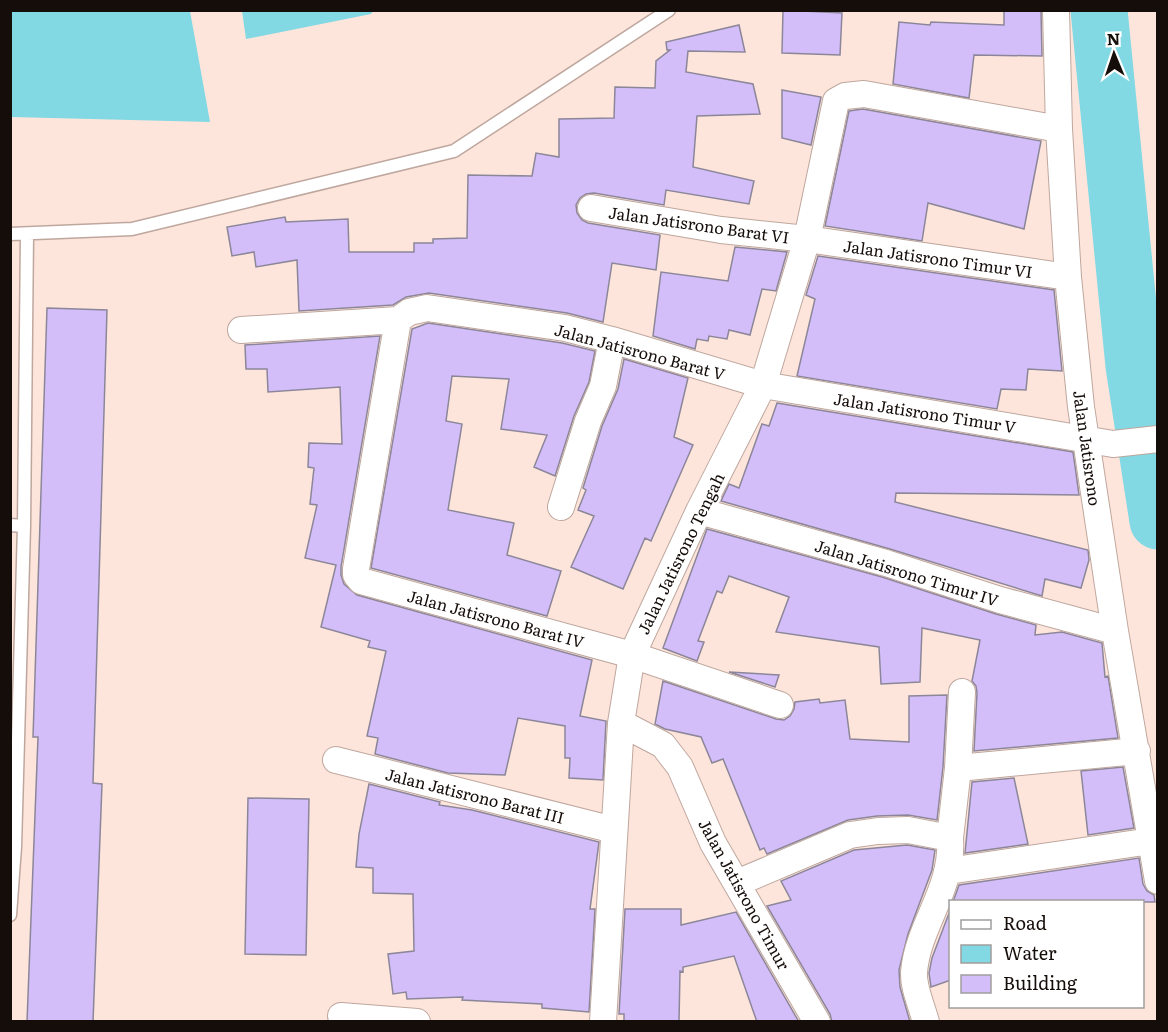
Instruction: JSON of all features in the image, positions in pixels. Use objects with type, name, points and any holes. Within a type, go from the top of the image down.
[{"type":"street","name":"Jalan Jatisrono","points":[[1056,10],[1059,129],[1068,277],[1081,407],[1115,631],[1158,881]]},
{"type":"street","name":"Jalan Jatisrono Tengah","points":[[603,1022],[621,723],[632,655],[699,511],[763,385],[807,239],[836,101],[845,96],[864,94],[1059,129]]},
{"type":"street","name":"Jalan Jatisrono Barat VI","points":[[591,208],[721,230],[807,239]]},
{"type":"street","name":"Jalan Jatisrono Timur VI","points":[[807,239],[1068,277]]},
{"type":"street","name":"Jalan Jatisrono Barat V","points":[[241,330],[404,316],[427,308],[565,328],[763,385]]},
{"type":"street","name":"Jalan Jatisrono Barat IV","points":[[404,316],[356,569],[356,575],[361,581],[632,655],[780,705]]},
{"type":"street","points":[[561,507],[588,421],[603,386],[612,340]]},
{"type":"street","name":"Jalan Jatisrono Timur V","points":[[763,385],[1113,444],[1158,439]]},
{"type":"street","name":"Jalan Jatisrono Timur IV","points":[[699,511],[886,563],[1000,600],[1115,631]]},
{"type":"street","points":[[926,1022],[914,974],[918,954],[948,871],[951,855],[950,838],[958,768],[962,693]]},
{"type":"street","name":"Jalan Jatisrono Timur","points":[[621,723],[663,745],[680,767],[713,843],[817,1022]]},
{"type":"street","points":[[958,768],[1137,751]]},
{"type":"street","name":"Jalan Jatisrono Barat III","points":[[336,760],[614,830]]},
{"type":"street","points":[[737,883],[850,835],[908,830],[950,838]]},
{"type":"street","points":[[948,871],[1151,841]]},
{"type":"street","points":[[341,1016],[417,1022]]},
{"type":"lane","points":[[10,234],[132,230],[454,151],[669,10]]},
{"type":"lane","points":[[10,915],[24,526],[27,234]]},
{"type":"lane","points":[[10,525],[24,526]]},
{"type":"water","points":[[11,10],[190,11],[210,122],[11,117]]},
{"type":"water","points":[[242,10],[373,11],[371,14],[246,39]]},
{"type":"building","points":[[783,10],[842,13],[840,55],[782,53]]},
{"type":"building","points":[[1004,10],[1041,10],[1042,56],[974,55],[969,98],[893,84],[899,22],[930,25],[931,22],[1004,25]]},
{"type":"building","points":[[739,25],[745,52],[688,51],[686,72],[753,84],[760,114],[697,116],[693,167],[754,181],[749,204],[666,190],[664,205],[594,193],[580,198],[576,205],[577,213],[582,220],[588,223],[660,235],[656,270],[612,263],[603,322],[567,313],[429,293],[406,297],[393,305],[299,311],[297,260],[256,267],[254,252],[232,256],[227,227],[285,217],[286,222],[348,219],[349,252],[414,252],[414,243],[433,243],[433,239],[467,238],[468,175],[532,176],[536,153],[559,157],[559,119],[614,118],[615,87],[655,88],[656,61],[670,50],[667,50],[666,42]]},
{"type":"building","points":[[782,90],[821,97],[811,145],[782,138]]},
{"type":"building","points":[[863,109],[1041,141],[1024,229],[928,203],[922,241],[825,226],[849,111]]},
{"type":"building","points":[[735,247],[787,252],[776,291],[762,289],[750,335],[729,330],[727,339],[709,336],[708,341],[697,339],[695,349],[653,336],[661,272],[728,281]]},
{"type":"building","points":[[818,256],[1054,290],[1062,371],[1028,369],[1026,390],[1001,389],[997,409],[797,376],[815,299],[806,295]]},
{"type":"building","points":[[47,308],[107,310],[93,783],[102,784],[93,1022],[27,1022],[38,737],[33,737]]},
{"type":"building","points":[[428,323],[562,343],[595,351],[589,382],[574,416],[555,476],[534,467],[547,435],[501,429],[509,379],[452,376],[446,421],[462,424],[448,510],[514,523],[507,555],[561,571],[547,616],[371,568],[412,329]]},
{"type":"building","points":[[380,336],[341,567],[344,584],[357,595],[592,660],[580,716],[606,721],[603,780],[569,778],[570,758],[565,758],[565,726],[518,718],[505,775],[448,773],[375,754],[378,738],[367,736],[386,651],[368,647],[370,641],[321,627],[336,565],[305,558],[317,505],[310,504],[314,468],[308,467],[309,443],[342,444],[340,387],[268,392],[267,369],[246,369],[245,345]]},
{"type":"building","points":[[624,359],[688,378],[674,437],[693,445],[651,541],[645,538],[623,589],[571,567],[594,516],[578,510],[586,490],[583,488],[602,426],[618,389]]},
{"type":"building","points":[[777,403],[1073,452],[1079,495],[896,493],[895,502],[1088,550],[1089,560],[1081,588],[1045,579],[1042,596],[890,549],[721,501],[729,484],[739,488],[762,424],[769,426]]},
{"type":"building","points":[[707,529],[882,577],[1036,625],[1035,635],[1062,632],[1102,643],[1105,677],[1108,676],[1118,738],[974,751],[977,693],[972,681],[980,640],[922,628],[920,682],[881,684],[879,647],[776,632],[789,597],[729,576],[722,593],[717,591],[698,641],[704,642],[697,661],[663,648]]},
{"type":"building","points":[[729,672],[779,675],[775,687]]},
{"type":"building","points":[[663,681],[784,720],[790,716],[795,702],[819,699],[820,703],[845,700],[850,739],[909,742],[909,696],[947,695],[937,820],[908,815],[848,820],[767,854],[764,848],[760,850],[723,759],[712,763],[701,737],[665,729],[655,724]]},
{"type":"building","points":[[1123,767],[1134,828],[1088,835],[1081,771]]},
{"type":"building","points":[[1014,778],[1028,844],[965,853],[972,782]]},
{"type":"building","points":[[369,784],[440,802],[439,805],[472,810],[599,842],[590,909],[595,909],[589,1012],[542,1008],[542,1004],[462,1000],[463,997],[407,999],[406,992],[393,994],[388,954],[414,951],[413,894],[373,893],[373,868],[356,867],[359,834]]},
{"type":"building","points":[[248,798],[309,799],[306,955],[245,954]]},
{"type":"building","points":[[907,845],[935,850],[932,870],[908,934],[899,970],[900,987],[910,1022],[832,1022],[830,1014],[767,906],[791,900],[781,881],[854,850]]},
{"type":"building","points":[[1139,858],[1143,884],[1147,891],[1154,895],[1155,902],[1144,902],[1144,900],[954,900],[959,885]]},
{"type":"building","points":[[625,909],[681,909],[681,925],[736,912],[799,1022],[757,1022],[734,956],[683,967],[683,972],[680,971],[679,1022],[624,1022],[624,1014],[619,1014]]},
{"type":"building","points":[[949,913],[949,981],[931,987],[929,973],[932,958]]},
{"type":"waterway","points":[[1099,10],[1134,366],[1158,521]]}]
